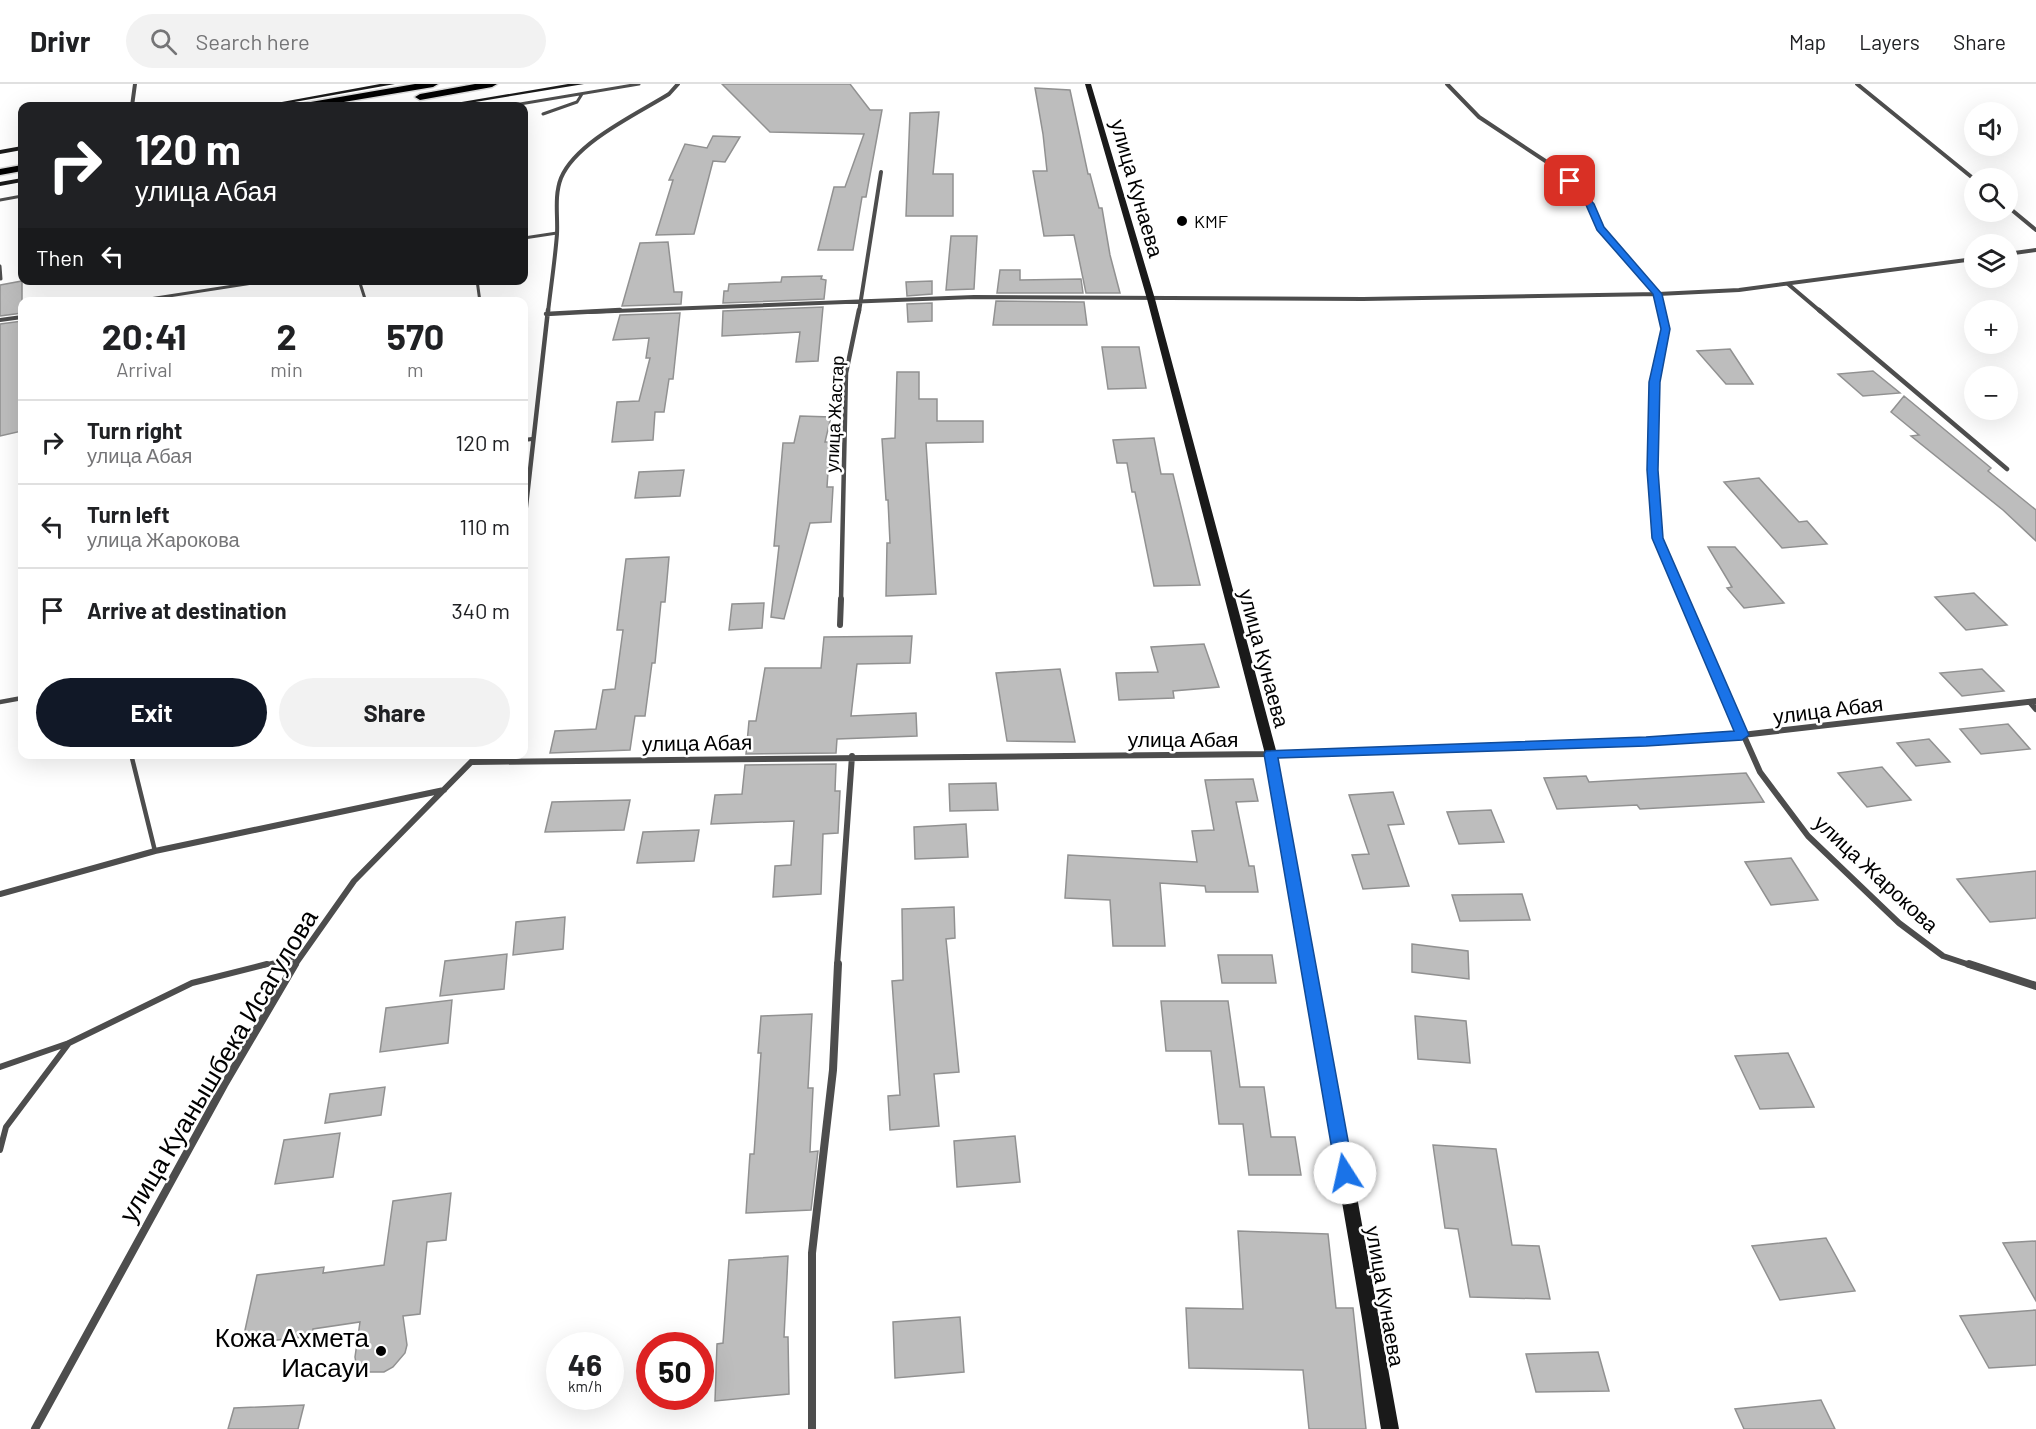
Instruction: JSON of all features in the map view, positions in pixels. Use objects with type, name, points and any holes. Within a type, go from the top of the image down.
[{"type":"highway","points":[[328,102],[433,84]]},
{"type":"highway","points":[[388,102],[492,84]]},
{"type":"highway","points":[[0,160],[18,157]]},
{"type":"highway","points":[[0,172],[18,169]]},
{"type":"main road","points":[[286,102],[392,84]]},
{"type":"main road","points":[[466,102],[581,84]]},
{"type":"main road","name":"улица Кунаева","points":[[1088,84],[1151,298],[1271,754],[1390,1429]]},
{"type":"main road","points":[[0,152],[18,149]]},
{"type":"main road","points":[[0,184],[18,181]]},
{"type":"street","points":[[133,102],[135,84]]},
{"type":"street","points":[[528,482],[557,233],[558,190],[561,177],[569,163],[586,148],[669,94],[678,84]]},
{"type":"street","name":"улица Жарокова","points":[[1447,84],[1479,117],[1556,168],[1570,181],[1590,204],[1600,228],[1658,294],[1665,329],[1654,382],[1652,470],[1657,538],[1742,735],[1761,772],[1808,836],[1899,923],[1942,956],[2036,986]]},
{"type":"street","points":[[1857,84],[1964,171]]},
{"type":"street","name":"улица Жастар","points":[[840,625],[846,373],[861,301],[881,172]]},
{"type":"street","points":[[2018,215],[2036,230]]},
{"type":"street","points":[[2018,252],[2036,250]]},
{"type":"street","points":[[546,314],[974,297],[1363,299],[1658,294],[1739,290],[1964,260]]},
{"type":"street","points":[[1788,284],[2007,469]]},
{"type":"street","points":[[2033,702],[2036,709]]},
{"type":"street","name":"улица Абая","points":[[472,762],[852,756],[1271,754],[1646,741],[1742,735],[2033,702]]},
{"type":"street","points":[[812,1429],[812,1253],[833,1070],[839,930],[852,756]]},
{"type":"street","name":"улица Куанышбека Исагулова","points":[[35,1429],[224,1085],[300,956],[354,881],[475,759]]},
{"type":"street","points":[[0,894],[155,851],[444,790]]},
{"type":"lane","points":[[528,103],[639,84]]},
{"type":"lane","points":[[543,114],[577,102],[583,94]]},
{"type":"lane","points":[[0,200],[18,197]]},
{"type":"lane","points":[[528,237],[557,233]]},
{"type":"lane","points":[[0,266],[1,279]]},
{"type":"lane","points":[[162,297],[240,285]]},
{"type":"lane","points":[[0,320],[18,318]]},
{"type":"lane","points":[[528,440],[532,439]]},
{"type":"lane","points":[[0,702],[18,699]]},
{"type":"lane","points":[[132,759],[155,851]]},
{"type":"lane","points":[[0,1067],[69,1043],[192,983],[300,956]]},
{"type":"lane","points":[[0,1150],[6,1127],[69,1043]]},
{"type":"building","points":[[722,84],[850,84],[870,110],[882,110],[866,197],[862,197],[853,250],[818,250],[834,187],[845,187],[864,134],[770,132]]},
{"type":"building","points":[[1035,88],[1070,90],[1088,174],[1090,174],[1099,208],[1102,208],[1110,255],[1120,293],[1086,293],[1074,235],[1044,236],[1033,171],[1047,171]]},
{"type":"building","points":[[939,112],[933,174],[953,174],[953,216],[906,216],[910,113]]},
{"type":"building","points":[[713,136],[740,137],[725,162],[713,161],[694,234],[656,235],[673,180],[669,180],[685,144],[707,148]]},
{"type":"building","points":[[951,236],[977,236],[974,289],[946,290]]},
{"type":"building","points":[[668,242],[674,292],[682,292],[681,304],[622,306],[640,243]]},
{"type":"building","points":[[1000,270],[1020,270],[1020,280],[1081,279],[1083,293],[997,293]]},
{"type":"building","points":[[822,276],[821,279],[826,280],[824,299],[723,303],[724,291],[728,291],[729,284],[781,282],[782,277]]},
{"type":"building","points":[[932,281],[932,294],[907,296],[906,282]]},
{"type":"building","points":[[18,282],[18,285],[22,285],[22,297],[18,297],[18,314],[0,316],[0,285]]},
{"type":"building","points":[[996,301],[1084,302],[1087,325],[993,325]]},
{"type":"building","points":[[932,303],[932,321],[908,322],[907,304]]},
{"type":"building","points":[[823,307],[818,361],[796,362],[800,332],[722,336],[723,311]]},
{"type":"building","points":[[680,313],[673,379],[669,379],[664,412],[655,412],[653,440],[612,442],[617,402],[639,401],[650,358],[646,358],[649,338],[613,340],[620,315]]},
{"type":"building","points":[[18,322],[18,432],[0,436],[0,324]]},
{"type":"building","points":[[1102,347],[1139,347],[1146,388],[1108,389]]},
{"type":"building","points":[[1730,349],[1753,384],[1726,384],[1697,351]]},
{"type":"building","points":[[1873,371],[1900,393],[1863,396],[1838,374]]},
{"type":"building","points":[[897,372],[919,372],[919,399],[937,399],[937,421],[983,421],[983,442],[926,443],[936,594],[886,596],[887,543],[890,543],[882,439],[895,438]]},
{"type":"building","points":[[1904,396],[1991,468],[1988,471],[2036,510],[2036,541],[2003,510],[1911,436],[1919,435],[1891,412]]},
{"type":"building","points":[[800,416],[831,417],[825,442],[830,442],[827,487],[833,487],[831,522],[810,523],[784,619],[771,617],[779,546],[774,546],[783,443],[794,443]]},
{"type":"building","points":[[1154,438],[1161,474],[1173,474],[1200,585],[1154,586],[1127,463],[1117,463],[1113,440]]},
{"type":"building","points":[[684,470],[680,496],[635,498],[639,472]]},
{"type":"building","points":[[1759,478],[1799,522],[1807,521],[1827,544],[1782,548],[1724,482]]},
{"type":"building","points":[[1708,547],[1735,547],[1784,603],[1744,608],[1727,588],[1732,587]]},
{"type":"building","points":[[669,557],[665,602],[661,602],[655,663],[652,663],[645,716],[635,716],[630,750],[550,753],[555,731],[596,729],[603,690],[615,689],[623,630],[617,630],[626,559]]},
{"type":"building","points":[[1974,593],[2007,625],[1966,630],[1935,597]]},
{"type":"building","points":[[764,603],[762,628],[729,630],[732,604]]},
{"type":"building","points":[[912,636],[910,663],[857,664],[851,716],[916,713],[917,736],[837,739],[836,753],[746,754],[749,721],[756,721],[765,668],[821,668],[824,637]]},
{"type":"building","points":[[1204,644],[1219,687],[1173,691],[1174,698],[1119,700],[1116,673],[1158,672],[1151,647]]},
{"type":"building","points":[[1060,669],[1075,742],[1007,741],[996,673]]},
{"type":"building","points":[[1982,669],[2004,691],[1962,696],[1940,673]]},
{"type":"building","points":[[2008,724],[2030,749],[1981,754],[1960,729]]},
{"type":"building","points":[[1929,739],[1950,762],[1916,766],[1897,743]]},
{"type":"building","points":[[836,764],[835,791],[840,791],[838,833],[823,834],[821,894],[773,897],[775,866],[791,865],[794,821],[711,824],[715,795],[742,794],[745,765]]},
{"type":"building","points":[[1882,767],[1911,800],[1867,807],[1838,773]]},
{"type":"building","points":[[1746,773],[1764,802],[1640,809],[1637,805],[1557,809],[1544,778],[1586,776],[1589,782]]},
{"type":"building","points":[[1253,779],[1258,801],[1236,802],[1249,866],[1254,866],[1258,892],[1206,892],[1205,886],[1160,883],[1165,946],[1113,946],[1110,900],[1065,898],[1068,855],[1197,862],[1192,831],[1214,830],[1205,780]]},
{"type":"building","points":[[996,783],[998,810],[950,811],[949,784]]},
{"type":"building","points":[[1393,792],[1404,824],[1388,825],[1409,886],[1363,889],[1352,855],[1369,854],[1349,795]]},
{"type":"building","points":[[630,800],[624,830],[545,832],[552,802]]},
{"type":"building","points":[[1491,810],[1504,842],[1459,844],[1447,812]]},
{"type":"building","points":[[966,824],[968,857],[915,859],[914,827]]},
{"type":"building","points":[[699,830],[694,861],[637,863],[643,832]]},
{"type":"building","points":[[1791,858],[1818,900],[1771,905],[1745,862]]},
{"type":"building","points":[[2036,871],[2036,918],[1990,922],[1957,879]]},
{"type":"building","points":[[1522,894],[1530,920],[1460,921],[1452,895]]},
{"type":"building","points":[[954,907],[955,938],[946,939],[959,1072],[934,1074],[939,1126],[890,1130],[888,1096],[900,1095],[892,981],[903,980],[902,909]]},
{"type":"building","points":[[565,917],[563,949],[513,955],[516,922]]},
{"type":"building","points":[[1412,944],[1468,951],[1469,979],[1412,972]]},
{"type":"building","points":[[507,954],[504,989],[440,996],[445,961]]},
{"type":"building","points":[[1218,955],[1272,955],[1276,983],[1222,983]]},
{"type":"building","points":[[452,1000],[448,1043],[380,1052],[386,1008]]},
{"type":"building","points":[[1161,1001],[1228,1001],[1240,1087],[1264,1087],[1271,1137],[1295,1137],[1301,1175],[1249,1175],[1243,1124],[1219,1124],[1211,1051],[1166,1051]]},
{"type":"building","points":[[812,1014],[808,1088],[813,1088],[810,1152],[818,1151],[811,1210],[746,1213],[750,1154],[754,1154],[761,1053],[758,1053],[761,1016]]},
{"type":"building","points":[[1415,1016],[1466,1021],[1470,1063],[1418,1059]]},
{"type":"building","points":[[1788,1053],[1814,1107],[1760,1109],[1735,1056]]},
{"type":"building","points":[[385,1087],[381,1115],[325,1123],[330,1094]]},
{"type":"building","points":[[340,1133],[333,1177],[275,1184],[284,1140]]},
{"type":"building","points":[[1015,1136],[1020,1182],[957,1187],[954,1141]]},
{"type":"building","points":[[1433,1145],[1496,1149],[1512,1245],[1539,1246],[1550,1299],[1470,1297],[1458,1229],[1445,1228]]},
{"type":"building","points":[[451,1193],[446,1240],[427,1242],[420,1314],[403,1316],[407,1345],[405,1353],[393,1367],[384,1372],[367,1372],[356,1363],[360,1322],[313,1329],[312,1336],[242,1344],[257,1275],[324,1267],[323,1273],[384,1265],[393,1201]]},
{"type":"building","points":[[1238,1231],[1328,1234],[1336,1308],[1353,1308],[1366,1429],[1309,1429],[1303,1370],[1189,1368],[1186,1308],[1243,1309]]},
{"type":"building","points":[[1826,1238],[1855,1291],[1780,1300],[1752,1246]]},
{"type":"building","points":[[2036,1241],[2036,1301],[2003,1243]]},
{"type":"building","points":[[788,1256],[784,1337],[788,1337],[789,1394],[715,1401],[717,1344],[723,1343],[729,1260]]},
{"type":"building","points":[[2036,1310],[2036,1365],[1989,1368],[1960,1316]]},
{"type":"building","points":[[960,1317],[964,1372],[895,1378],[893,1322]]},
{"type":"building","points":[[1598,1352],[1609,1391],[1536,1392],[1526,1354]]},
{"type":"building","points":[[1821,1400],[1835,1429],[1744,1429],[1735,1409]]},
{"type":"building","points":[[304,1405],[298,1429],[228,1429],[234,1408]]},
{"type":"place","name":"KMF","points":[[1182,221]]},
{"type":"place","name":"Кожа Ахмета Иасауи","points":[[381,1351]]},
{"type":"route","points":[[1345,1173],[1271,754],[1646,741],[1742,735],[1657,538],[1652,470],[1654,382],[1662,354],[1665,329],[1658,294],[1600,228],[1590,204],[1570,181]]}]
